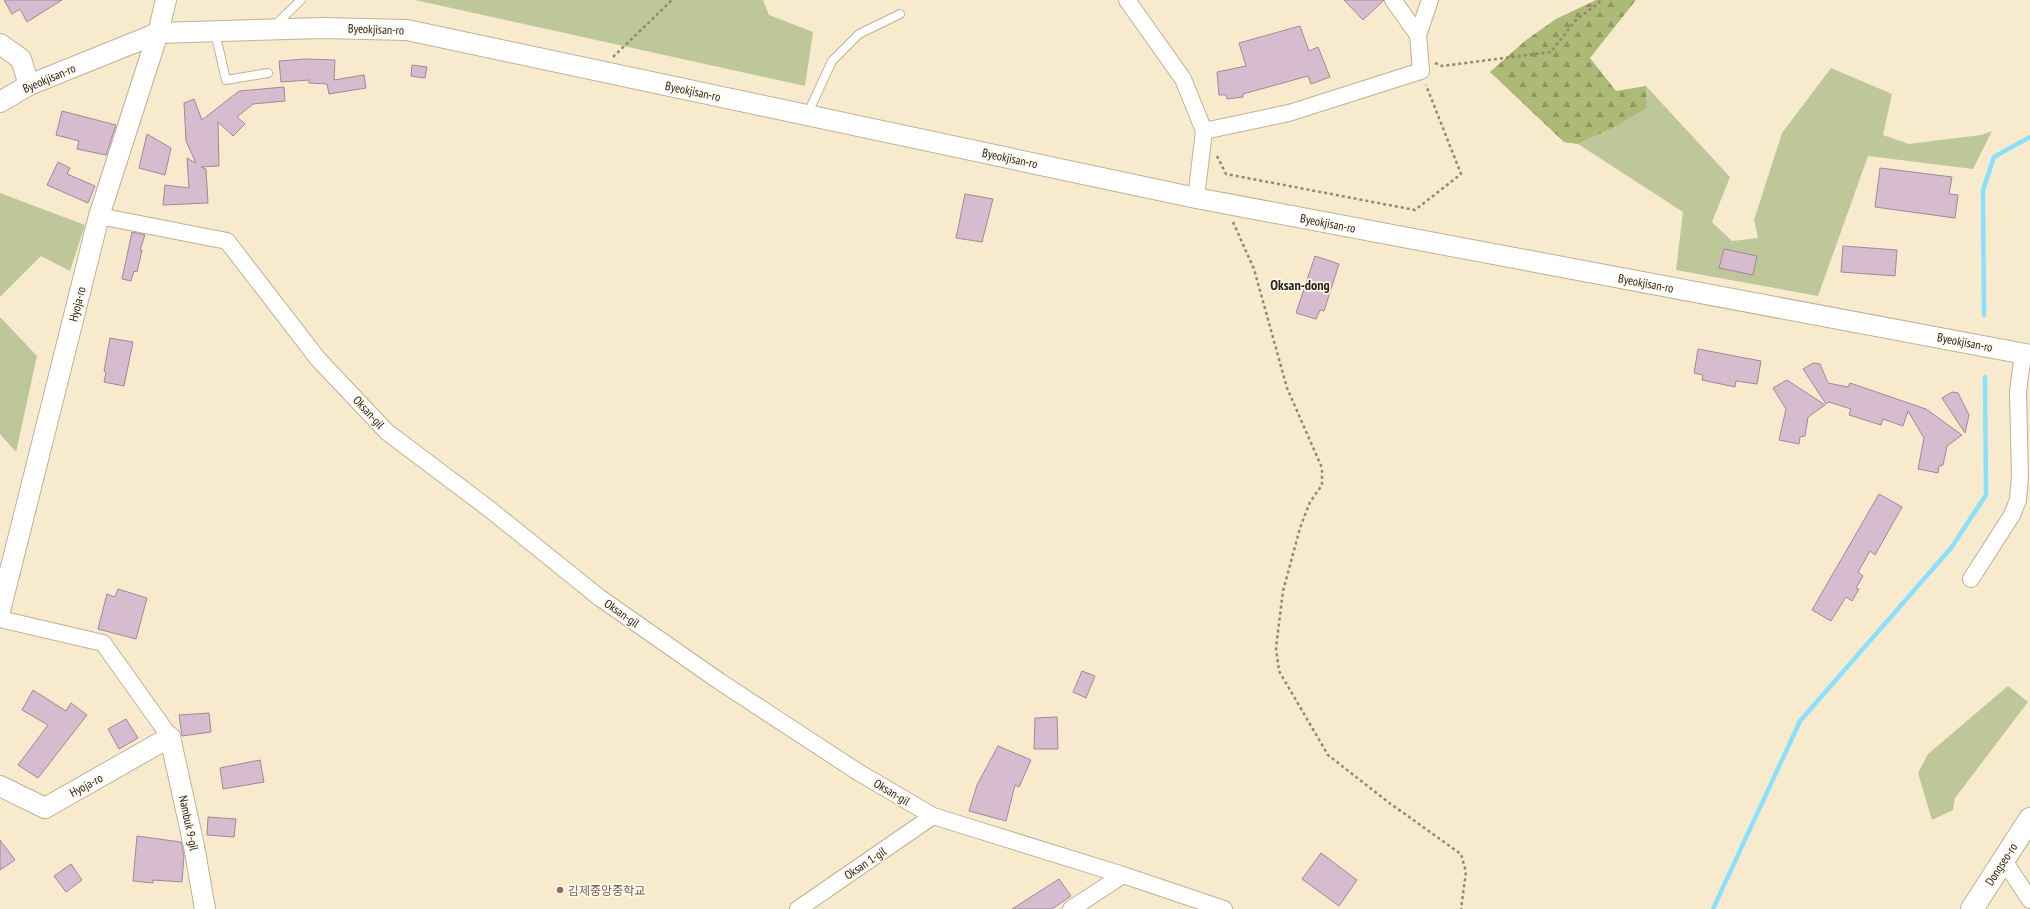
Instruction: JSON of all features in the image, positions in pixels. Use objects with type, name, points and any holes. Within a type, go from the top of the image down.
[{"type":"main road","name":"Dongseo-ro","points":[[1972,909],[2030,819]]},
{"type":"street","name":"Hyoja-ro","points":[[0,611],[99,216],[158,34],[166,0]]},
{"type":"street","points":[[1127,0],[1183,79],[1204,131],[1196,198]]},
{"type":"street","points":[[1393,0],[1418,35]]},
{"type":"street","points":[[1204,131],[1289,113],[1420,64],[1418,35],[1430,0]]},
{"type":"street","name":"Byeokjisan-ro","points":[[0,102],[29,85],[158,34],[322,28],[407,30],[1196,198],[2026,354]]},
{"type":"street","points":[[0,44],[21,59],[29,85]]},
{"type":"street","name":"Oksan-gil","points":[[99,216],[227,241],[318,358],[387,432],[488,508],[600,598],[726,685],[858,772],[933,816],[1123,875],[1224,909]]},
{"type":"street","points":[[1971,579],[2012,514],[2018,500],[2020,476],[2018,392],[2026,354]]},
{"type":"street","points":[[0,619],[103,643],[170,737]]},
{"type":"street","name":"Hyoja-ro","points":[[0,786],[45,808],[170,737]]},
{"type":"street","name":"Nambuk 9-gil","points":[[170,737],[194,846],[205,909]]},
{"type":"street","name":"Oksan 1-gil","points":[[798,909],[933,816]]},
{"type":"street","points":[[2003,859],[2030,900]]},
{"type":"street","points":[[1071,909],[1123,875]]},
{"type":"street","points":[[1182,894],[1188,909]]},
{"type":"lane","points":[[270,29],[301,0]]},
{"type":"lane","points":[[806,115],[832,61],[859,34],[900,14]]},
{"type":"lane","points":[[214,31],[226,80],[268,73]]},
{"type":"path","points":[[598,71],[672,0]]},
{"type":"path","points":[[1204,131],[1226,174],[1415,210],[1461,174],[1420,64],[1442,66],[1551,52],[1576,21],[1602,0]]},
{"type":"path","points":[[1225,203],[1254,269],[1287,388],[1322,468],[1322,485],[1310,502],[1300,528],[1283,591],[1276,648],[1279,671],[1328,755],[1388,802],[1461,854],[1466,872],[1461,909]]},
{"type":"green space","points":[[415,0],[763,0],[769,15],[813,32],[805,86]]},
{"type":"green space","points":[[1596,0],[1636,0],[1590,58],[1616,91],[1646,86],[1647,108],[1613,128],[1578,144],[1564,142],[1490,72],[1526,40],[1556,19]]},
{"type":"green space","points":[[1831,68],[1892,94],[1883,135],[1909,144],[1981,135],[1992,131],[1973,169],[1868,156],[1818,296],[1676,270],[1683,212],[1578,144],[1613,128],[1647,108],[1646,86],[1730,177],[1712,222],[1732,241],[1758,238],[1754,220],[1782,133]]},
{"type":"green space","points":[[0,193],[85,225],[70,271],[41,256],[0,297]]},
{"type":"green space","points":[[0,317],[37,356],[16,452],[0,434]]},
{"type":"green space","points":[[2008,686],[2028,702],[1955,798],[1953,810],[1932,820],[1918,773],[1928,754]]},
{"type":"building","points":[[4,0],[62,0],[27,22],[20,9],[12,14]]},
{"type":"building","points":[[1344,0],[1384,0],[1363,20]]},
{"type":"building","points":[[1300,26],[1309,51],[1318,47],[1330,77],[1311,84],[1308,76],[1243,94],[1243,97],[1227,99],[1226,95],[1219,95],[1217,72],[1246,66],[1239,43]]},
{"type":"building","points":[[305,59],[335,60],[334,80],[364,75],[366,88],[329,94],[327,84],[309,83],[309,80],[281,82],[279,61]]},
{"type":"building","points":[[412,65],[427,67],[425,78],[411,76]]},
{"type":"building","points":[[284,87],[285,101],[253,104],[237,117],[245,124],[233,136],[218,122],[219,166],[201,167],[206,169],[208,203],[163,205],[165,185],[189,188],[187,158],[196,163],[186,141],[184,103],[194,99],[202,120],[239,91]]},
{"type":"building","points":[[62,111],[116,125],[106,155],[77,149],[79,141],[56,135]]},
{"type":"building","points":[[147,134],[171,148],[165,175],[139,168]]},
{"type":"building","points":[[58,162],[70,168],[67,174],[95,186],[88,203],[47,185]]},
{"type":"building","points":[[1880,168],[1952,177],[1949,194],[1958,195],[1955,218],[1875,207]]},
{"type":"building","points":[[965,194],[993,199],[982,242],[956,238]]},
{"type":"building","points":[[132,232],[145,235],[140,250],[142,250],[137,272],[134,271],[131,281],[122,279]]},
{"type":"building","points":[[1843,246],[1897,250],[1895,276],[1841,272]]},
{"type":"building","points":[[1724,249],[1757,256],[1753,275],[1719,268]]},
{"type":"building","points":[[1315,256],[1339,264],[1324,311],[1320,310],[1316,319],[1296,313]]},
{"type":"building","points":[[110,338],[133,342],[124,386],[104,382],[106,372],[104,371]]},
{"type":"building","points":[[1698,349],[1761,361],[1757,384],[1736,381],[1735,387],[1702,380],[1703,375],[1694,373]]},
{"type":"building","points":[[1813,363],[1820,364],[1828,383],[1848,387],[1850,383],[1926,409],[1962,435],[1947,446],[1943,465],[1939,466],[1938,473],[1918,469],[1924,438],[1908,411],[1903,426],[1883,419],[1881,425],[1849,415],[1851,409],[1829,402],[1826,404],[1803,369]]},
{"type":"building","points":[[1787,380],[1825,405],[1808,417],[1805,436],[1800,437],[1799,444],[1779,440],[1786,409],[1773,388]]},
{"type":"building","points":[[1952,392],[1958,393],[1969,415],[1965,433],[1942,398]]},
{"type":"building","points":[[1879,494],[1902,507],[1875,555],[1870,551],[1858,572],[1863,576],[1856,588],[1859,589],[1852,601],[1846,597],[1831,621],[1812,610]]},
{"type":"building","points":[[118,589],[147,598],[136,639],[98,629],[107,594],[115,597]]},
{"type":"building","points":[[1082,671],[1095,676],[1086,698],[1073,692]]},
{"type":"building","points":[[33,690],[66,711],[71,703],[87,715],[38,778],[18,765],[48,725],[22,710]]},
{"type":"building","points":[[209,713],[211,732],[182,736],[179,715]]},
{"type":"building","points":[[1057,717],[1058,749],[1034,749],[1035,718]]},
{"type":"building","points":[[126,719],[138,738],[119,749],[108,729]]},
{"type":"building","points":[[998,746],[1031,760],[1019,787],[1015,785],[1006,821],[969,811],[977,785]]},
{"type":"building","points":[[260,760],[264,782],[223,789],[220,768]]},
{"type":"building","points":[[208,817],[236,819],[234,837],[207,835]]},
{"type":"building","points":[[137,836],[181,842],[184,855],[182,882],[153,880],[153,883],[133,881]]},
{"type":"building","points":[[0,840],[15,860],[0,870]]},
{"type":"building","points":[[1321,853],[1357,880],[1339,906],[1302,879]]},
{"type":"building","points":[[71,864],[82,880],[66,892],[54,876]]},
{"type":"building","points":[[1059,879],[1071,896],[1052,909],[1012,909]]},
{"type":"waterway","points":[[1984,315],[1983,190],[1994,157],[2030,137]]},
{"type":"waterway","points":[[1713,909],[1800,721],[1951,548],[1986,495],[1985,377]]},
{"type":"place","name":"김제중앙중학교","points":[[560,890]]},
{"type":"district","name":"Oksan-dong","points":[[1300,285]]}]
